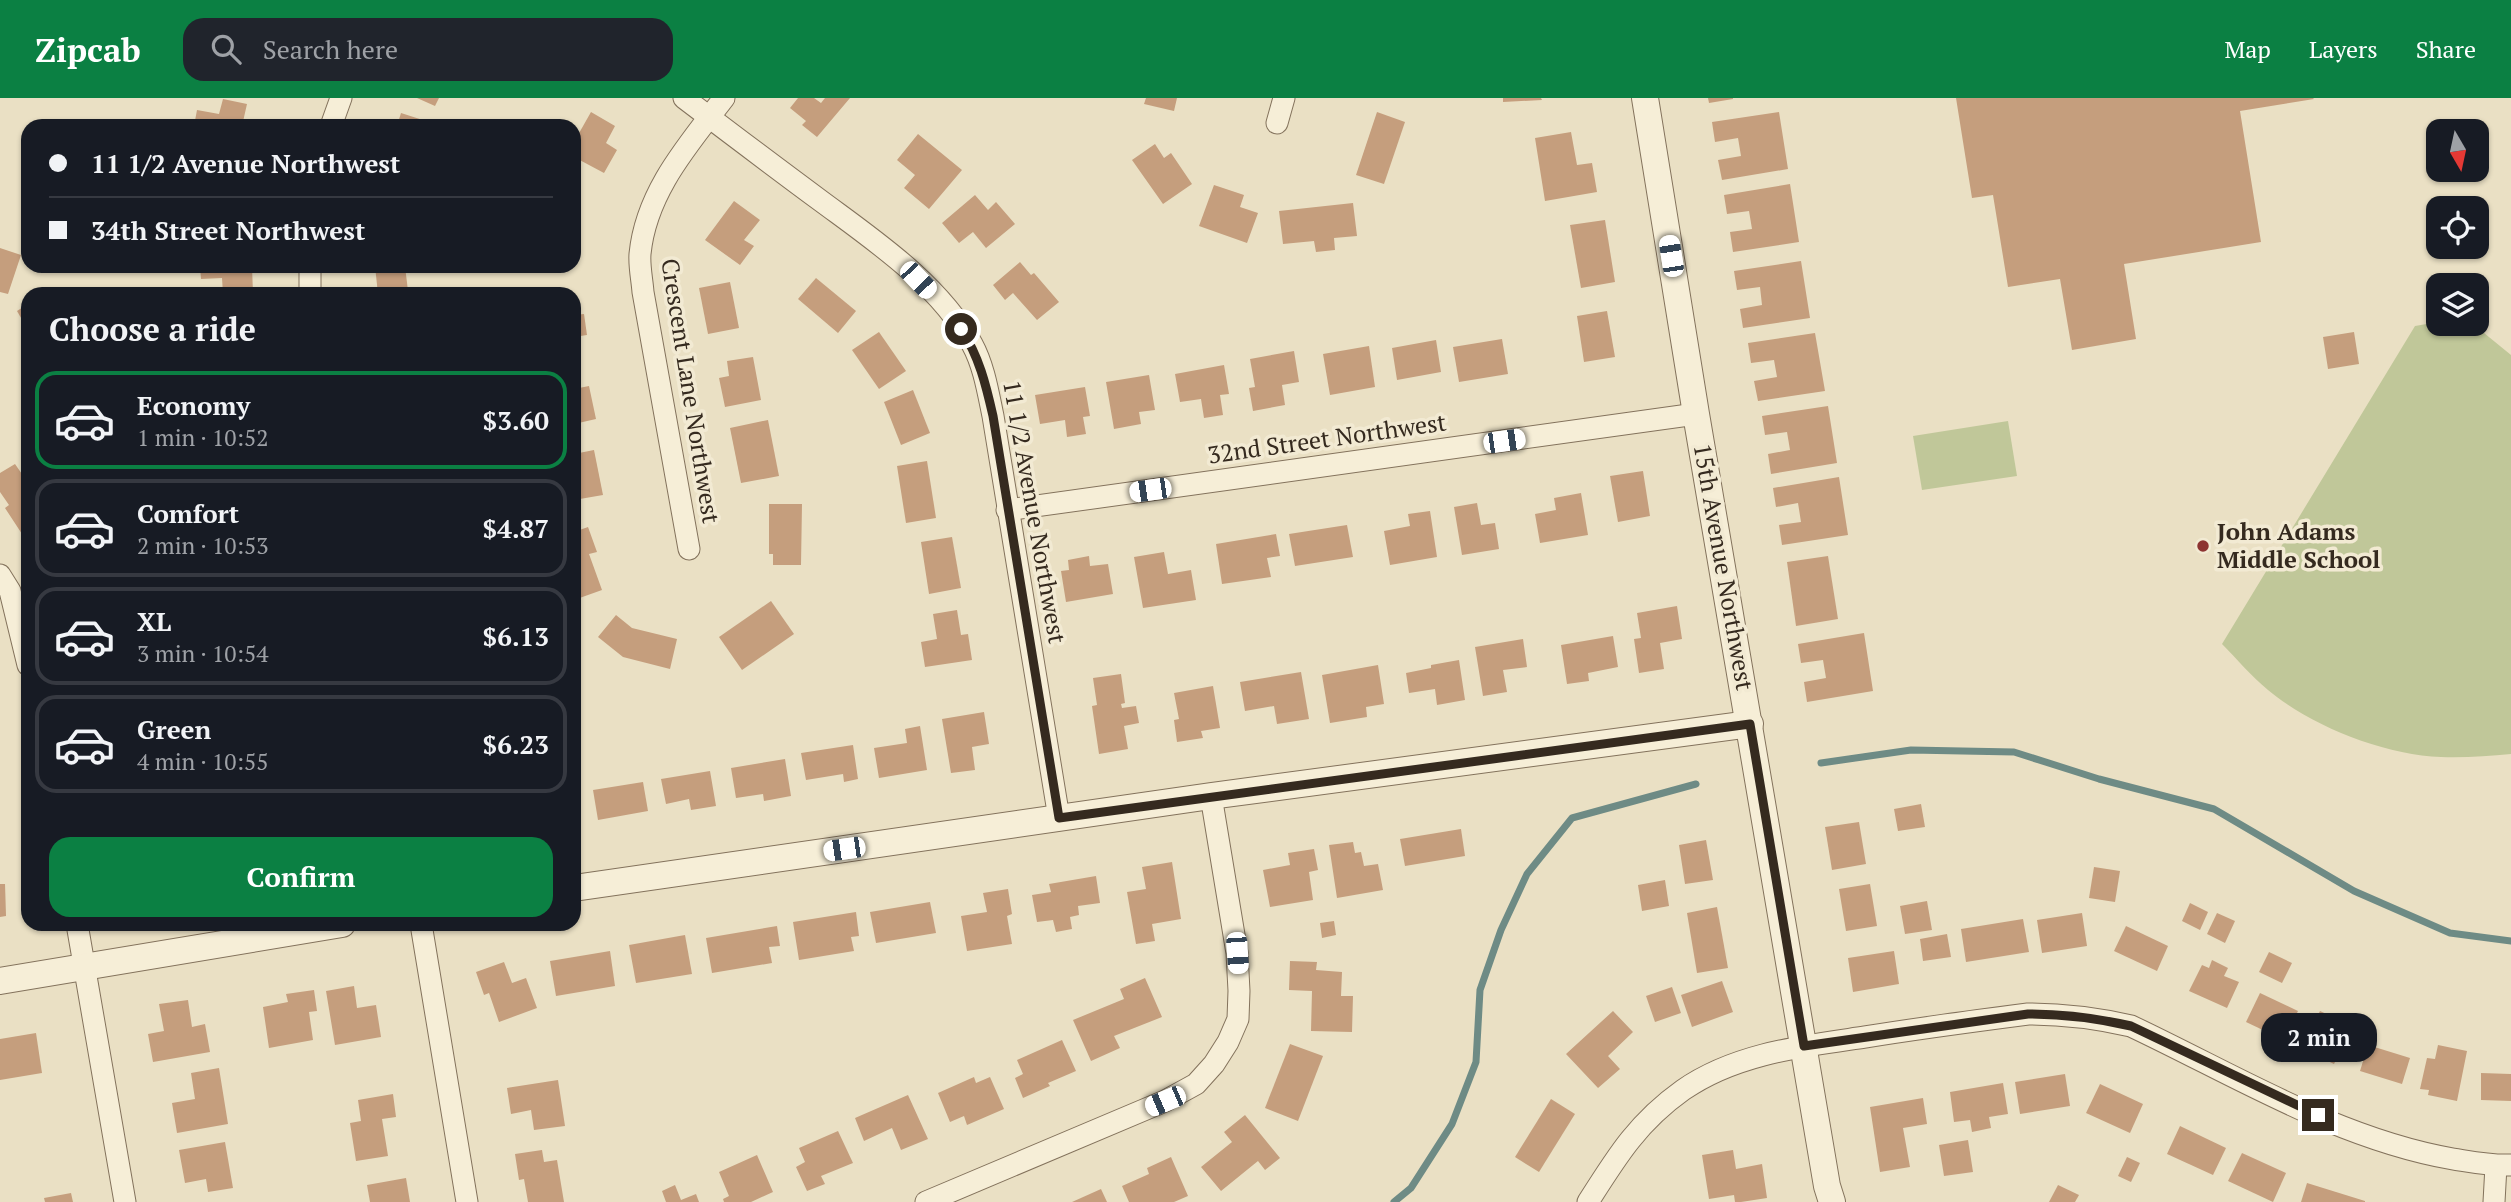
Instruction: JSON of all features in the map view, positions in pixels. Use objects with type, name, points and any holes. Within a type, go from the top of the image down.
[{"type":"street","points":[[334,119],[341,98]]},
{"type":"street","name":"11 1/2 Avenue Northwest","points":[[684,98],[870,238],[950,312],[972,345],[984,377],[1059,818]]},
{"type":"street","name":"Crescent Lane Northwest","points":[[689,549],[643,292],[640,255],[647,220],[660,186],[724,98]]},
{"type":"street","points":[[1277,123],[1284,98]]},
{"type":"street","name":"15th Avenue Northwest","points":[[1645,98],[1696,414],[1827,1186],[1832,1202]]},
{"type":"street","name":"32nd Street Northwest","points":[[1007,510],[1696,414]]},
{"type":"street","points":[[0,575],[10,591],[21,636]]},
{"type":"street","points":[[581,887],[1212,796],[1750,724]]},
{"type":"street","points":[[926,1202],[1165,1101],[1196,1084],[1214,1064],[1228,1042],[1238,1018],[1239,991],[1237,953],[1212,796]]},
{"type":"street","points":[[78,931],[125,1202]]},
{"type":"street","points":[[0,981],[300,931]]},
{"type":"street","points":[[422,931],[467,1202]]},
{"type":"street","points":[[1588,1202],[1622,1147],[1643,1124],[1685,1089],[1730,1066],[1755,1057],[1804,1046],[2028,1014],[2098,1018],[2131,1026],[2366,1137],[2418,1153],[2503,1166],[2494,1202]]},
{"type":"green space","points":[[2426,324],[2426,336],[2488,336],[2511,355],[2511,754],[2458,757],[2419,755],[2396,751],[2349,736],[2285,703],[2262,685],[2222,644],[2415,326]]},
{"type":"green space","points":[[2008,421],[2017,476],[1922,490],[1913,436]]},
{"type":"building","points":[[417,98],[439,98],[435,106]]},
{"type":"building","points":[[798,98],[814,98],[821,103],[825,98],[850,98],[817,137],[802,125],[806,121],[790,108]]},
{"type":"building","points":[[1146,98],[1177,98],[1174,111],[1144,104]]},
{"type":"building","points":[[1503,98],[1541,98],[1542,100],[1503,102]]},
{"type":"building","points":[[1708,98],[1733,98],[1733,99],[1709,103]]},
{"type":"building","points":[[1956,98],[2314,99],[2240,111],[2261,242],[2124,264],[2136,339],[2072,350],[2060,279],[2008,287],[1993,195],[1972,198]]},
{"type":"building","points":[[223,99],[247,104],[244,119],[195,119],[197,110],[219,114]]},
{"type":"building","points":[[591,112],[615,126],[606,143],[617,150],[604,173],[581,161],[581,130]]},
{"type":"building","points":[[1377,112],[1405,122],[1384,184],[1356,175]]},
{"type":"building","points":[[1779,112],[1788,169],[1722,180],[1718,160],[1741,156],[1738,138],[1715,142],[1712,122]]},
{"type":"building","points":[[401,113],[420,119],[399,119]]},
{"type":"building","points":[[1571,132],[1577,165],[1592,163],[1597,192],[1545,201],[1535,138]]},
{"type":"building","points":[[918,134],[962,170],[929,209],[904,188],[915,175],[897,160]]},
{"type":"building","points":[[1155,144],[1164,158],[1171,153],[1192,184],[1163,204],[1132,160]]},
{"type":"building","points":[[1790,184],[1799,242],[1733,252],[1730,232],[1752,229],[1749,211],[1727,214],[1724,195]]},
{"type":"building","points":[[1214,185],[1244,195],[1240,207],[1258,213],[1247,243],[1199,226]]},
{"type":"building","points":[[975,195],[988,210],[996,202],[1015,224],[986,248],[973,232],[959,243],[942,223]]},
{"type":"building","points":[[734,201],[760,220],[744,240],[754,246],[740,265],[705,240]]},
{"type":"building","points":[[1353,203],[1357,236],[1334,238],[1335,250],[1316,252],[1314,241],[1283,244],[1279,211]]},
{"type":"building","points":[[1605,220],[1615,282],[1581,288],[1570,225]]},
{"type":"building","points":[[0,248],[21,255],[8,294],[0,292]]},
{"type":"building","points":[[1801,261],[1810,318],[1743,328],[1740,309],[1762,305],[1760,287],[1737,290],[1734,271]]},
{"type":"building","points":[[1020,262],[1031,275],[1034,273],[1059,302],[1037,320],[1013,293],[1005,300],[993,285]]},
{"type":"building","points":[[201,273],[252,273],[253,287],[223,287],[222,278],[201,279]]},
{"type":"building","points":[[376,273],[406,273],[408,287],[377,287]]},
{"type":"building","points":[[816,278],[856,311],[838,333],[798,299]]},
{"type":"building","points":[[730,282],[739,328],[708,334],[699,288]]},
{"type":"building","points":[[1607,311],[1615,357],[1584,362],[1577,316]]},
{"type":"building","points":[[581,314],[584,314],[587,335],[581,336]]},
{"type":"building","points":[[879,332],[906,371],[879,389],[852,350]]},
{"type":"building","points":[[2354,332],[2359,364],[2328,369],[2323,337]]},
{"type":"building","points":[[1815,333],[1825,391],[1758,401],[1754,381],[1777,377],[1774,360],[1751,363],[1748,343]]},
{"type":"building","points":[[1502,339],[1508,374],[1459,382],[1453,347]]},
{"type":"building","points":[[1436,340],[1441,372],[1397,380],[1392,348]]},
{"type":"building","points":[[1369,346],[1375,387],[1330,395],[1323,354]]},
{"type":"building","points":[[1294,351],[1299,382],[1282,385],[1285,405],[1253,411],[1249,388],[1255,387],[1250,359]]},
{"type":"building","points":[[753,357],[761,400],[725,407],[719,378],[729,376],[727,361]]},
{"type":"building","points":[[1224,365],[1229,394],[1220,395],[1223,415],[1204,418],[1201,399],[1180,402],[1175,374]]},
{"type":"building","points":[[1149,375],[1155,410],[1139,412],[1141,424],[1114,429],[1106,382]]},
{"type":"building","points":[[589,386],[596,419],[581,422],[581,388]]},
{"type":"building","points":[[1085,387],[1090,416],[1083,417],[1086,434],[1067,437],[1065,420],[1040,424],[1035,395]]},
{"type":"building","points":[[913,390],[930,433],[901,445],[884,402]]},
{"type":"building","points":[[1828,406],[1837,463],[1771,474],[1768,454],[1790,450],[1787,432],[1765,435],[1762,416]]},
{"type":"building","points":[[768,420],[779,476],[741,483],[730,428]]},
{"type":"building","points":[[594,450],[603,495],[581,499],[581,453]]},
{"type":"building","points":[[927,461],[936,518],[906,523],[897,466]]},
{"type":"building","points":[[15,464],[21,473],[21,532],[5,508],[9,505],[0,492],[0,473]]},
{"type":"building","points":[[1643,471],[1650,516],[1618,522],[1610,476]]},
{"type":"building","points":[[1839,477],[1848,535],[1782,545],[1779,525],[1801,522],[1798,503],[1776,507],[1773,488]]},
{"type":"building","points":[[1581,493],[1588,535],[1540,543],[1535,514],[1556,510],[1554,498]]},
{"type":"building","points":[[1477,503],[1481,525],[1495,523],[1499,549],[1462,555],[1454,507]]},
{"type":"building","points":[[769,504],[802,504],[801,565],[773,565],[773,554],[769,554]]},
{"type":"building","points":[[1430,511],[1437,557],[1390,565],[1384,531],[1410,526],[1408,514]]},
{"type":"building","points":[[1347,525],[1353,557],[1295,566],[1289,534]]},
{"type":"building","points":[[588,527],[597,552],[589,554],[602,590],[581,598],[581,530]]},
{"type":"building","points":[[1276,534],[1280,556],[1267,558],[1271,577],[1222,584],[1216,544]]},
{"type":"building","points":[[952,537],[961,588],[929,594],[921,542]]},
{"type":"building","points":[[1164,552],[1168,574],[1191,570],[1196,600],[1143,608],[1134,557]]},
{"type":"building","points":[[1089,556],[1090,566],[1108,564],[1113,594],[1066,602],[1061,571],[1069,570],[1068,560]]},
{"type":"building","points":[[1828,556],[1838,619],[1796,626],[1787,562]]},
{"type":"building","points":[[771,601],[794,634],[742,670],[719,637]]},
{"type":"building","points":[[1677,606],[1682,639],[1660,643],[1664,669],[1639,673],[1634,639],[1641,638],[1637,613]]},
{"type":"building","points":[[957,610],[961,635],[968,634],[972,660],[925,667],[921,642],[937,639],[933,614]]},
{"type":"building","points":[[616,615],[632,628],[677,639],[670,669],[623,657],[598,637]]},
{"type":"building","points":[[1864,633],[1873,691],[1807,702],[1804,682],[1826,678],[1823,660],[1801,663],[1798,644]]},
{"type":"building","points":[[1613,636],[1618,667],[1588,673],[1589,681],[1567,684],[1561,645]]},
{"type":"building","points":[[1523,639],[1527,667],[1503,670],[1507,692],[1483,696],[1475,647]]},
{"type":"building","points":[[1459,660],[1465,700],[1437,705],[1435,689],[1409,693],[1406,673]]},
{"type":"building","points":[[1378,665],[1384,704],[1366,707],[1367,717],[1330,723],[1322,675]]},
{"type":"building","points":[[1301,672],[1309,719],[1277,724],[1274,706],[1245,711],[1240,682]]},
{"type":"building","points":[[1121,674],[1125,703],[1121,704],[1122,708],[1136,706],[1139,723],[1124,726],[1128,749],[1099,754],[1092,706],[1097,705],[1093,678]]},
{"type":"building","points":[[1213,686],[1220,728],[1201,731],[1203,738],[1177,742],[1174,720],[1179,719],[1174,693]]},
{"type":"building","points":[[984,712],[989,744],[972,747],[975,770],[951,773],[942,719]]},
{"type":"building","points":[[920,726],[927,770],[879,778],[874,748],[907,743],[905,729]]},
{"type":"building","points":[[853,745],[858,779],[844,782],[843,774],[806,780],[801,753]]},
{"type":"building","points":[[785,759],[791,796],[764,801],[763,794],[736,798],[731,768]]},
{"type":"building","points":[[710,771],[716,806],[691,810],[689,799],[666,804],[661,779]]},
{"type":"building","points":[[643,782],[648,811],[598,820],[593,790]]},
{"type":"building","points":[[1921,804],[1925,827],[1898,831],[1894,809]]},
{"type":"building","points":[[1859,822],[1866,864],[1832,870],[1825,827]]},
{"type":"building","points":[[1461,829],[1465,856],[1405,866],[1400,839]]},
{"type":"building","points":[[1706,840],[1713,880],[1685,884],[1679,845]]},
{"type":"building","points":[[1353,842],[1355,853],[1361,852],[1364,866],[1378,864],[1383,890],[1337,898],[1329,845]]},
{"type":"building","points":[[1314,849],[1318,870],[1309,872],[1313,900],[1270,907],[1263,870],[1290,865],[1288,853]]},
{"type":"building","points":[[1172,862],[1181,919],[1152,924],[1155,941],[1136,944],[1127,892],[1146,889],[1142,867]]},
{"type":"building","points":[[2094,867],[2120,871],[2115,902],[2089,898]]},
{"type":"building","points":[[1096,876],[1100,903],[1078,906],[1079,915],[1070,917],[1072,929],[1056,932],[1053,920],[1037,922],[1032,895],[1051,892],[1049,884]]},
{"type":"building","points":[[1665,880],[1669,906],[1642,911],[1638,885]]},
{"type":"building","points":[[0,884],[5,884],[6,916],[0,917]]},
{"type":"building","points":[[1870,884],[1877,926],[1846,931],[1839,889]]},
{"type":"building","points":[[1008,889],[1012,914],[1007,916],[1012,944],[967,951],[961,916],[987,912],[983,893]]},
{"type":"building","points":[[1927,901],[1932,930],[1905,934],[1900,906]]},
{"type":"building","points":[[930,902],[936,933],[876,943],[870,912]]},
{"type":"building","points":[[2190,903],[2208,912],[2200,930],[2182,921]]},
{"type":"building","points":[[1717,907],[1728,968],[1697,973],[1687,913]]},
{"type":"building","points":[[856,912],[859,936],[851,937],[854,951],[799,960],[793,922]]},
{"type":"building","points":[[2082,913],[2087,946],[2042,953],[2037,920]]},
{"type":"building","points":[[2217,913],[2235,921],[2225,943],[2207,934]]},
{"type":"building","points":[[2023,919],[2029,952],[1966,962],[1961,929]]},
{"type":"building","points":[[1334,921],[1336,935],[1322,938],[1320,923]]},
{"type":"building","points":[[777,926],[780,946],[769,947],[772,963],[712,973],[706,938]]},
{"type":"building","points":[[2126,926],[2168,946],[2157,971],[2114,951]]},
{"type":"building","points":[[1947,934],[1951,957],[1923,961],[1920,939]]},
{"type":"building","points":[[685,935],[692,974],[636,983],[629,945]]},
{"type":"building","points":[[610,951],[615,986],[556,996],[550,961]]},
{"type":"building","points":[[1894,951],[1899,984],[1853,992],[1848,958]]},
{"type":"building","points":[[2269,952],[2292,963],[2282,983],[2259,972]]},
{"type":"building","points":[[2212,960],[2228,968],[2224,976],[2239,982],[2227,1008],[2189,991],[2202,965],[2209,968]]},
{"type":"building","points":[[1290,961],[1317,962],[1316,970],[1342,972],[1341,996],[1353,996],[1352,1032],[1311,1031],[1312,991],[1289,990]]},
{"type":"building","points":[[504,962],[512,983],[526,978],[537,1008],[499,1022],[489,993],[484,995],[476,972]]},
{"type":"building","points":[[1145,978],[1162,1017],[1114,1036],[1120,1048],[1091,1061],[1073,1020],[1124,999],[1120,989]]},
{"type":"building","points":[[1722,981],[1733,1012],[1692,1027],[1681,995]]},
{"type":"building","points":[[354,986],[357,1008],[376,1005],[381,1037],[335,1045],[326,991]]},
{"type":"building","points":[[1672,987],[1681,1013],[1655,1022],[1646,996]]},
{"type":"building","points":[[314,990],[317,1011],[309,1012],[313,1040],[269,1048],[263,1007],[288,1002],[286,994]]},
{"type":"building","points":[[2260,993],[2298,1011],[2284,1040],[2246,1022]]},
{"type":"building","points":[[188,1000],[192,1027],[205,1024],[210,1052],[153,1062],[148,1034],[164,1031],[159,1004]]},
{"type":"building","points":[[1613,1011],[1633,1032],[1608,1056],[1620,1069],[1598,1088],[1566,1054]]},
{"type":"building","points":[[2320,1011],[2333,1017],[2327,1029],[2347,1038],[2334,1064],[2296,1046],[2308,1020],[2314,1023]]},
{"type":"building","points":[[36,1033],[42,1073],[0,1080],[0,1039]]},
{"type":"building","points":[[1062,1040],[1076,1071],[1023,1098],[1015,1078],[1023,1074],[1017,1060]]},
{"type":"building","points":[[1290,1044],[1323,1056],[1298,1121],[1265,1108]]},
{"type":"building","points":[[2368,1045],[2410,1058],[2402,1084],[2360,1071]]},
{"type":"building","points":[[2438,1045],[2467,1051],[2457,1101],[2428,1095],[2429,1090],[2420,1089],[2427,1058],[2435,1059]]},
{"type":"building","points":[[219,1068],[228,1124],[177,1133],[172,1103],[195,1099],[191,1073]]},
{"type":"building","points":[[2481,1073],[2511,1074],[2511,1101],[2481,1100]]},
{"type":"building","points":[[2065,1074],[2070,1106],[2020,1114],[2015,1082]]},
{"type":"building","points":[[974,1077],[976,1083],[990,1077],[1004,1109],[967,1125],[964,1116],[950,1122],[938,1093]]},
{"type":"building","points":[[558,1080],[565,1126],[534,1130],[531,1110],[511,1114],[507,1088]]},
{"type":"building","points":[[2003,1083],[2008,1114],[1989,1117],[1991,1128],[1972,1132],[1970,1120],[1954,1122],[1950,1092]]},
{"type":"building","points":[[2100,1084],[2143,1104],[2130,1133],[2086,1113]]},
{"type":"building","points":[[393,1094],[396,1117],[382,1119],[388,1156],[356,1161],[350,1123],[361,1121],[358,1100]]},
{"type":"building","points":[[908,1095],[928,1139],[901,1150],[892,1128],[864,1141],[855,1118]]},
{"type":"building","points":[[1923,1098],[1927,1124],[1903,1128],[1910,1167],[1880,1172],[1870,1107]]},
{"type":"building","points":[[1551,1099],[1575,1114],[1539,1172],[1515,1157]]},
{"type":"building","points":[[1245,1115],[1280,1158],[1265,1170],[1258,1161],[1221,1191],[1201,1167],[1232,1142],[1224,1132]]},
{"type":"building","points":[[2180,1126],[2226,1148],[2213,1175],[2167,1154]]},
{"type":"building","points":[[838,1131],[853,1163],[821,1176],[825,1184],[807,1191],[796,1167],[805,1162],[799,1148]]},
{"type":"building","points":[[1968,1140],[1973,1172],[1944,1176],[1939,1145]]},
{"type":"building","points":[[225,1142],[233,1188],[208,1192],[206,1179],[185,1183],[179,1150]]},
{"type":"building","points":[[542,1150],[544,1162],[557,1160],[564,1202],[528,1202],[524,1179],[519,1180],[515,1154]]},
{"type":"building","points":[[1733,1150],[1736,1169],[1762,1164],[1767,1198],[1735,1202],[1734,1195],[1709,1199],[1702,1155]]},
{"type":"building","points":[[2242,1153],[2286,1173],[2273,1202],[2228,1181]]},
{"type":"building","points":[[757,1155],[773,1192],[751,1202],[724,1202],[723,1199],[729,1196],[719,1172]]},
{"type":"building","points":[[1171,1157],[1188,1196],[1174,1202],[1129,1202],[1122,1186],[1149,1174],[1147,1168]]},
{"type":"building","points":[[2127,1157],[2140,1163],[2131,1182],[2118,1176]]},
{"type":"building","points":[[406,1178],[410,1202],[370,1202],[367,1185]]},
{"type":"building","points":[[2307,1183],[2365,1201],[2365,1202],[2301,1202]]},
{"type":"building","points":[[675,1185],[681,1200],[696,1194],[699,1202],[666,1202],[662,1191]]},
{"type":"building","points":[[2058,1185],[2079,1195],[2075,1202],[2049,1202]]},
{"type":"building","points":[[1101,1189],[1107,1202],[1072,1202]]},
{"type":"building","points":[[71,1193],[73,1202],[45,1202],[44,1198]]},
{"type":"waterway","points":[[1821,763],[1911,750],[2014,752],[2099,779],[2214,809],[2354,891],[2450,933],[2511,941]]},
{"type":"waterway","points":[[1394,1202],[1411,1188],[1452,1124],[1476,1062],[1480,990],[1501,930],[1527,874],[1572,818],[1696,784]]},
{"type":"place","name":"John Adams Middle School","points":[[2203,546]]},
{"type":"route","points":[[961,329],[972,345],[984,377],[993,416],[1059,818],[1750,724],[1804,1046],[2028,1014],[2098,1018],[2131,1026],[2318,1115]]}]
